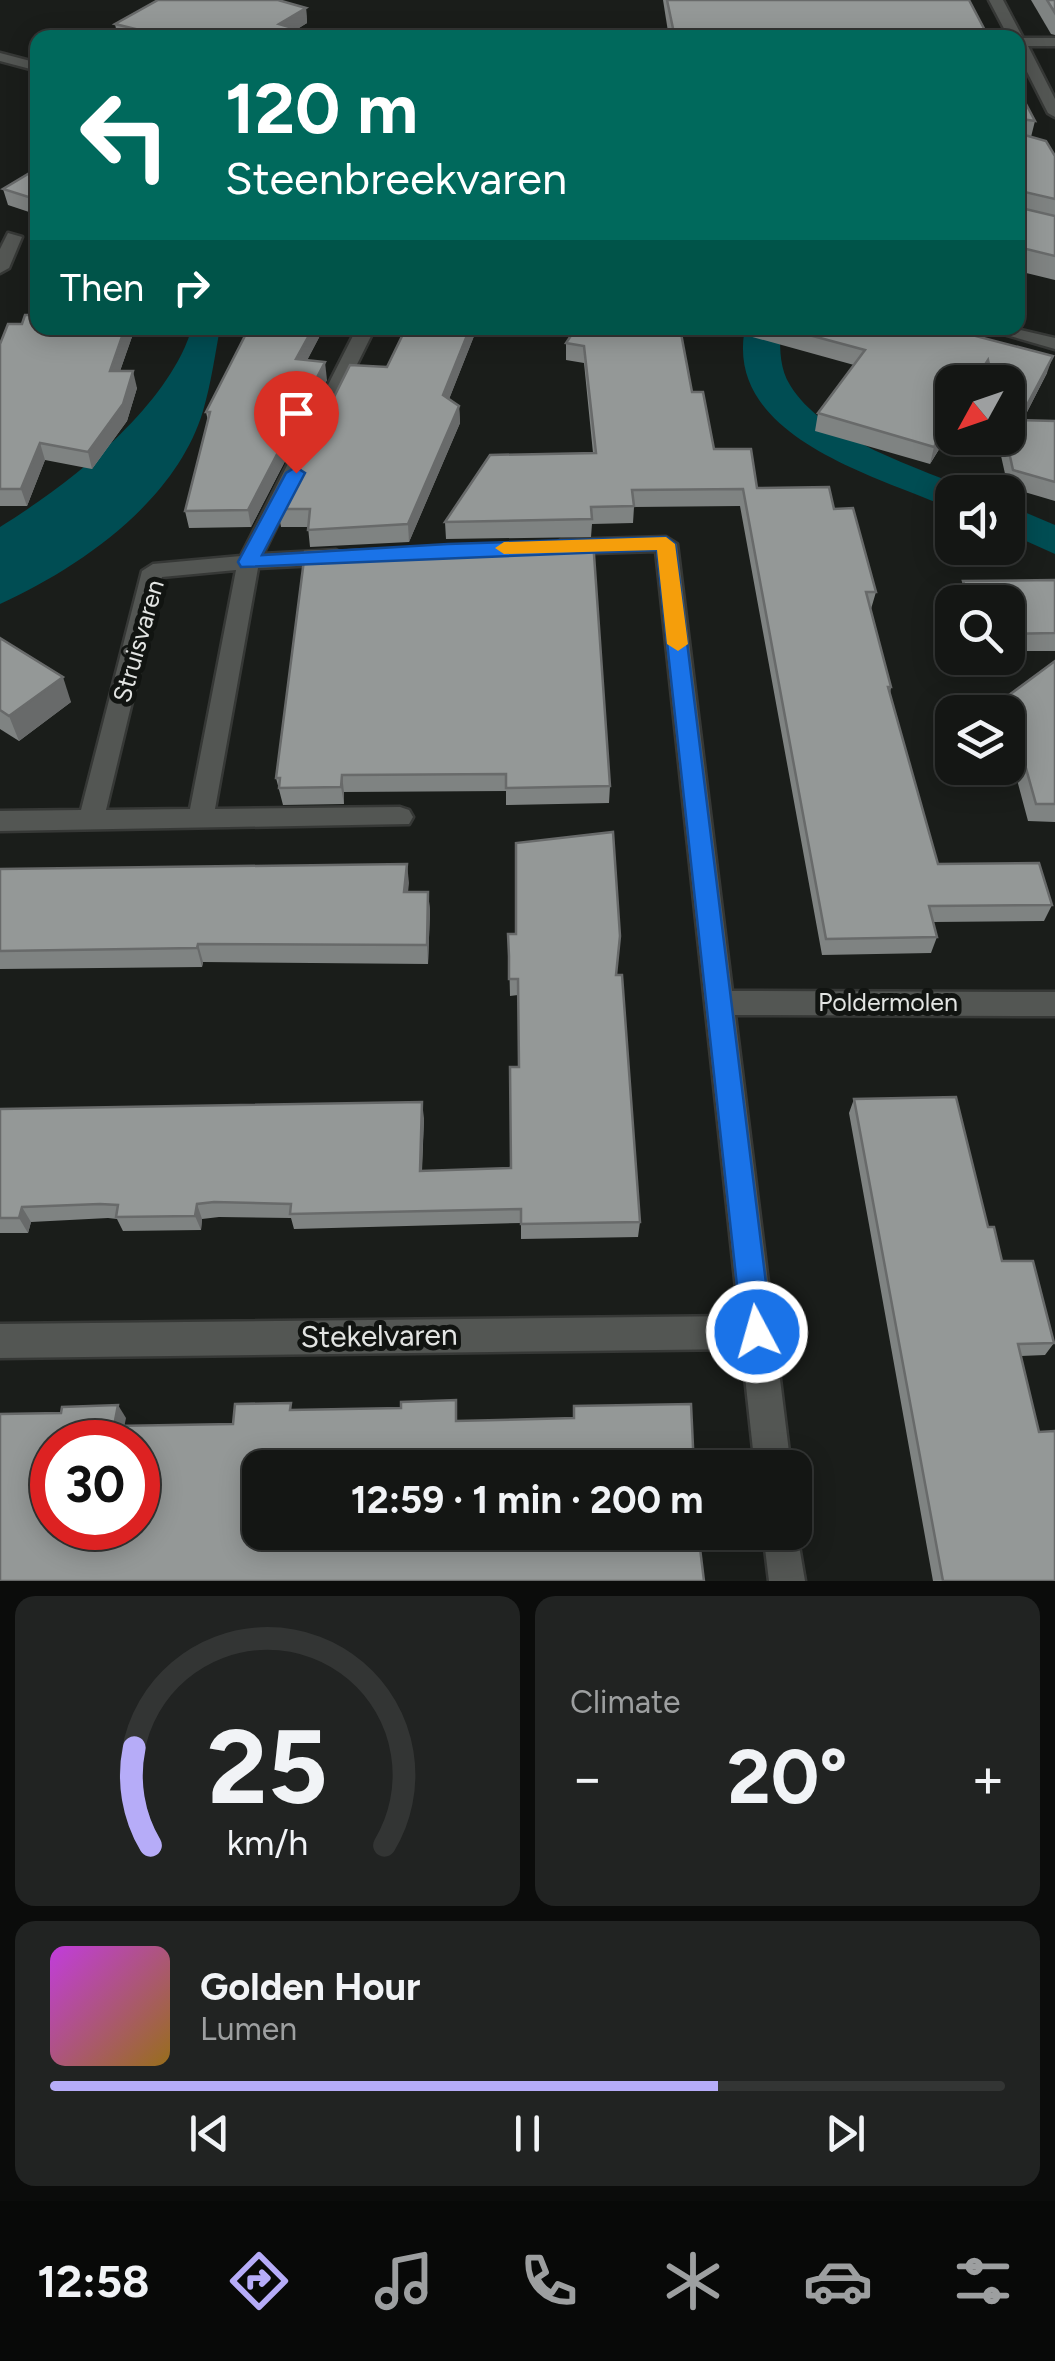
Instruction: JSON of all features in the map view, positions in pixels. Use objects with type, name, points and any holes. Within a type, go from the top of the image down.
[{"type":"street","points":[[996,0],[1012,30]]},
{"type":"street","points":[[1025,40],[1055,42]]},
{"type":"street","points":[[1025,56],[1055,114]]},
{"type":"street","points":[[0,57],[30,65]]},
{"type":"street","points":[[0,268],[14,237]]},
{"type":"street","points":[[202,819],[248,562],[312,443],[363,335]]},
{"type":"street","points":[[1020,335],[1055,344]]},
{"type":"street","points":[[547,547],[666,544],[772,1450]]},
{"type":"street","points":[[248,562],[357,556]]},
{"type":"street","name":"Struisvaren","points":[[91,820],[153,571],[248,562]]},
{"type":"street","points":[[0,821],[400,817]]},
{"type":"street","name":"Poldermolen","points":[[721,1003],[1055,1004]]},
{"type":"street","name":"Stekelvaren","points":[[0,1342],[757,1332]]},
{"type":"street","points":[[783,1550],[787,1581]]},
{"type":"water","points":[[189,335],[219,335],[203,411],[190,444],[171,474],[148,502],[93,550],[0,604],[0,527],[113,442],[139,415],[180,358]]},
{"type":"water","points":[[744,335],[780,335],[787,379],[805,404],[848,437],[935,475],[935,502],[849,467],[814,448],[783,426],[759,401],[746,370]]},
{"type":"water","points":[[1025,512],[1055,525],[1055,554],[1025,541]]},
{"type":"building","points":[[158,0],[278,0],[306,8],[279,24],[300,30],[139,30],[115,24]]},
{"type":"building","points":[[667,0],[969,0],[985,30],[673,30]]},
{"type":"building","points":[[1025,102],[1035,121],[1025,120]]},
{"type":"building","points":[[1025,135],[1046,141],[1055,156],[1055,199],[1025,192]]},
{"type":"building","points":[[30,173],[30,197],[3,189]]},
{"type":"building","points":[[1025,209],[1055,216],[1055,256],[1025,249]]},
{"type":"building","points":[[25,315],[30,315],[30,335],[123,335],[110,371],[133,371],[123,404],[88,452],[40,443],[21,489],[0,489],[0,344],[8,324],[22,324]]},
{"type":"building","points":[[245,335],[309,335],[296,359],[325,362],[248,510],[185,511],[210,412],[206,412]]},
{"type":"building","points":[[403,335],[467,335],[443,395],[459,406],[408,524],[308,530],[310,509],[278,509],[350,365],[387,367]]},
{"type":"building","points":[[571,335],[681,335],[692,392],[703,392],[714,449],[751,449],[757,488],[829,487],[834,509],[853,508],[876,592],[866,592],[888,687],[938,864],[1039,863],[1052,905],[929,906],[937,937],[826,939],[743,489],[632,490],[634,506],[591,507],[592,519],[445,522],[490,455],[596,453],[584,346],[566,343]]},
{"type":"building","points":[[809,335],[972,335],[1053,356],[1025,409],[1025,365],[989,365],[988,360],[985,365],[935,365],[934,447],[818,413],[865,350]]},
{"type":"building","points":[[1025,420],[1055,421],[1055,482],[1013,470],[1010,455],[1025,455]]},
{"type":"building","points":[[593,540],[610,786],[506,788],[506,774],[342,775],[341,787],[279,788],[280,778],[276,778],[305,552]]},
{"type":"building","points":[[1055,580],[1055,633],[1025,634],[1025,585],[964,585],[963,581]]},
{"type":"building","points":[[0,638],[63,677],[9,716],[0,710]]},
{"type":"building","points":[[1055,661],[1055,804],[1036,804],[1025,765],[1025,695],[1009,695]]},
{"type":"building","points":[[613,832],[620,936],[616,975],[622,975],[640,1222],[521,1224],[521,1209],[290,1214],[291,1204],[214,1202],[197,1204],[195,1216],[116,1217],[118,1205],[100,1204],[22,1207],[19,1218],[0,1218],[0,1109],[422,1102],[420,1171],[511,1168],[510,1067],[519,1067],[518,979],[509,979],[508,934],[516,934],[516,843]]},
{"type":"building","points":[[407,864],[404,892],[428,892],[427,945],[198,944],[197,948],[0,951],[0,869]]},
{"type":"building","points":[[956,1097],[988,1227],[994,1227],[1002,1261],[1033,1261],[1054,1343],[1018,1344],[1039,1432],[1055,1431],[1055,1581],[943,1581],[854,1099]]},
{"type":"building","points":[[456,1400],[456,1421],[574,1418],[574,1406],[691,1404],[693,1450],[242,1450],[242,1550],[700,1550],[704,1581],[0,1581],[0,1414],[61,1413],[62,1407],[118,1405],[115,1420],[30,1420],[30,1550],[160,1550],[160,1425],[233,1424],[235,1404],[291,1403],[290,1410],[401,1408],[401,1402]]},
{"type":"slow traffic","points":[[504,548],[666,544],[678,644]]},
{"type":"route","points":[[296,473],[248,562],[448,550],[666,544],[757,1332]]}]
